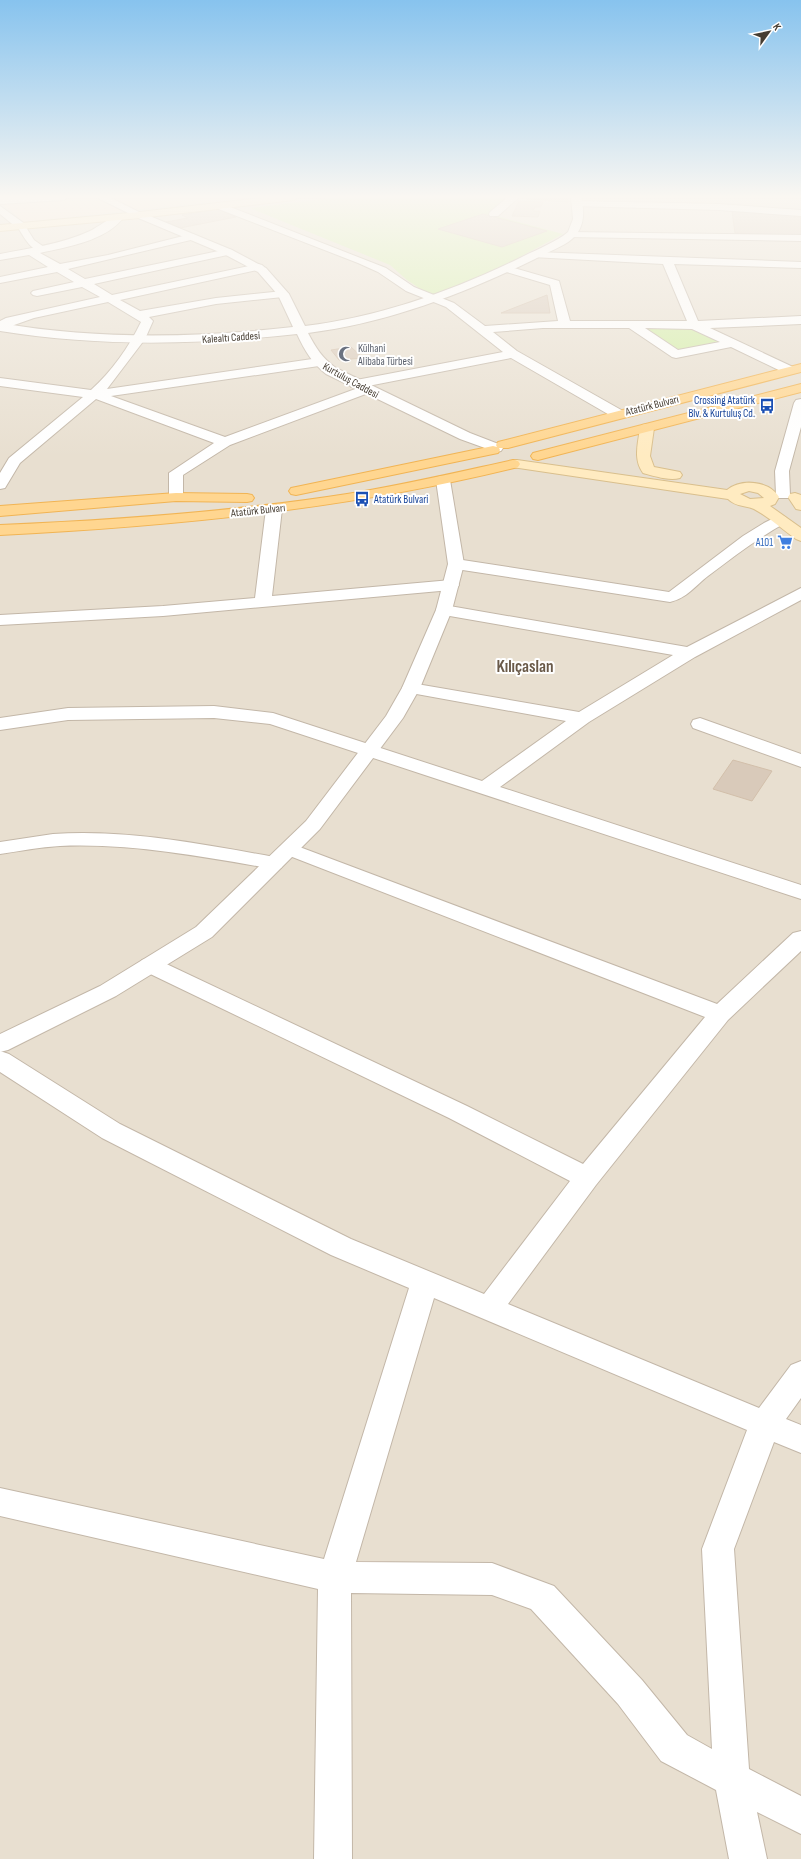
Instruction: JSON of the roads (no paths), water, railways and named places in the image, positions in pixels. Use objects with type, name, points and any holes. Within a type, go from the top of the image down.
[{"type":"main road","name":"Atatürk Bulvarı","points":[[285,492],[417,467],[497,448],[618,414],[795,369]]},
{"type":"main road","name":"Atatürk Bulvarı","points":[[0,530],[86,526],[274,509],[324,502],[529,462],[537,457],[801,388]]},
{"type":"main road","points":[[647,428],[643,456],[648,470]]},
{"type":"main road","points":[[738,492],[648,470],[537,457],[538,453],[530,448],[517,445],[497,448],[490,452],[494,459],[515,464],[738,492],[762,489],[790,498]]},
{"type":"main road","points":[[738,492],[735,499],[744,503],[756,504],[770,501],[772,497],[790,498]]},
{"type":"main road","name":"Atatürk Bulvarı","points":[[0,520],[67,517],[180,507],[262,496]]},
{"type":"main road","points":[[0,511],[176,497],[246,498]]},
{"type":"main road","points":[[756,504],[801,536]]},
{"type":"main road","points":[[0,540],[34,539],[274,509]]},
{"type":"street","points":[[38,293],[80,284]]},
{"type":"street","points":[[0,486],[7,460],[94,394],[107,382],[139,340],[147,321],[84,284]]},
{"type":"street","points":[[0,327],[10,321],[32,314],[175,284]]},
{"type":"street","name":"Kurtuluş Caddesi","points":[[274,284],[283,294],[312,353],[320,362],[361,387],[465,436],[497,448]]},
{"type":"street","points":[[402,284],[431,299],[456,309],[513,354],[618,414]]},
{"type":"street","name":"Kalealtı Caddesi","points":[[0,327],[91,338],[139,340],[243,337],[301,331],[370,318],[431,299],[472,284]]},
{"type":"street","points":[[555,284],[565,324]]},
{"type":"street","points":[[677,284],[694,325],[795,369]]},
{"type":"street","points":[[138,315],[216,301],[283,294]]},
{"type":"street","points":[[482,330],[543,324],[694,325],[801,320]]},
{"type":"street","points":[[632,325],[676,354],[734,343]]},
{"type":"street","points":[[176,497],[176,474],[225,442],[361,387],[513,354]]},
{"type":"street","points":[[94,394],[320,362]]},
{"type":"street","points":[[0,382],[94,394],[225,442]]},
{"type":"street","points":[[790,498],[782,471],[798,423],[801,403]]},
{"type":"street","points":[[0,1044],[108,991],[204,932],[313,825],[394,718],[411,688],[444,610],[456,564],[443,480]]},
{"type":"street","points":[[263,602],[274,509]]},
{"type":"street","points":[[456,564],[670,597],[680,594],[683,589],[697,577],[748,538],[780,520]]},
{"type":"street","points":[[0,620],[100,615],[451,585]]},
{"type":"street","points":[[484,789],[582,718],[689,653],[801,593]]},
{"type":"street","points":[[444,610],[689,653]]},
{"type":"street","points":[[411,688],[582,718]]},
{"type":"street","points":[[0,724],[68,714],[214,712],[273,719],[369,752],[801,892]]},
{"type":"street","points":[[700,724],[801,761]]},
{"type":"street","points":[[0,848],[59,840],[118,841],[207,851],[281,856],[720,1014]]},
{"type":"street","points":[[489,1309],[587,1178],[720,1014],[801,938]]},
{"type":"street","points":[[150,965],[458,1112],[587,1178]]},
{"type":"street","points":[[0,1060],[111,1131],[341,1247],[801,1439]]},
{"type":"street","points":[[333,1859],[335,1577],[425,1282]]},
{"type":"street","points":[[748,1859],[732,1779],[718,1549],[765,1424],[801,1374]]},
{"type":"street","points":[[0,1502],[335,1577],[492,1579],[542,1596],[630,1692],[674,1748],[801,1816]]},
{"type":"place","name":"Külhani Alibaba Türbesi","points":[[346,354]]},
{"type":"place","name":"Crossing Atatürk Blv. & Kurtuluş Cd.","points":[[767,406]]},
{"type":"place","name":"Atatürk Bulvari","points":[[362,499]]},
{"type":"place","name":"A101","points":[[785,542]]},
{"type":"district","name":"Kılıçaslan","points":[[525,666]]}]
